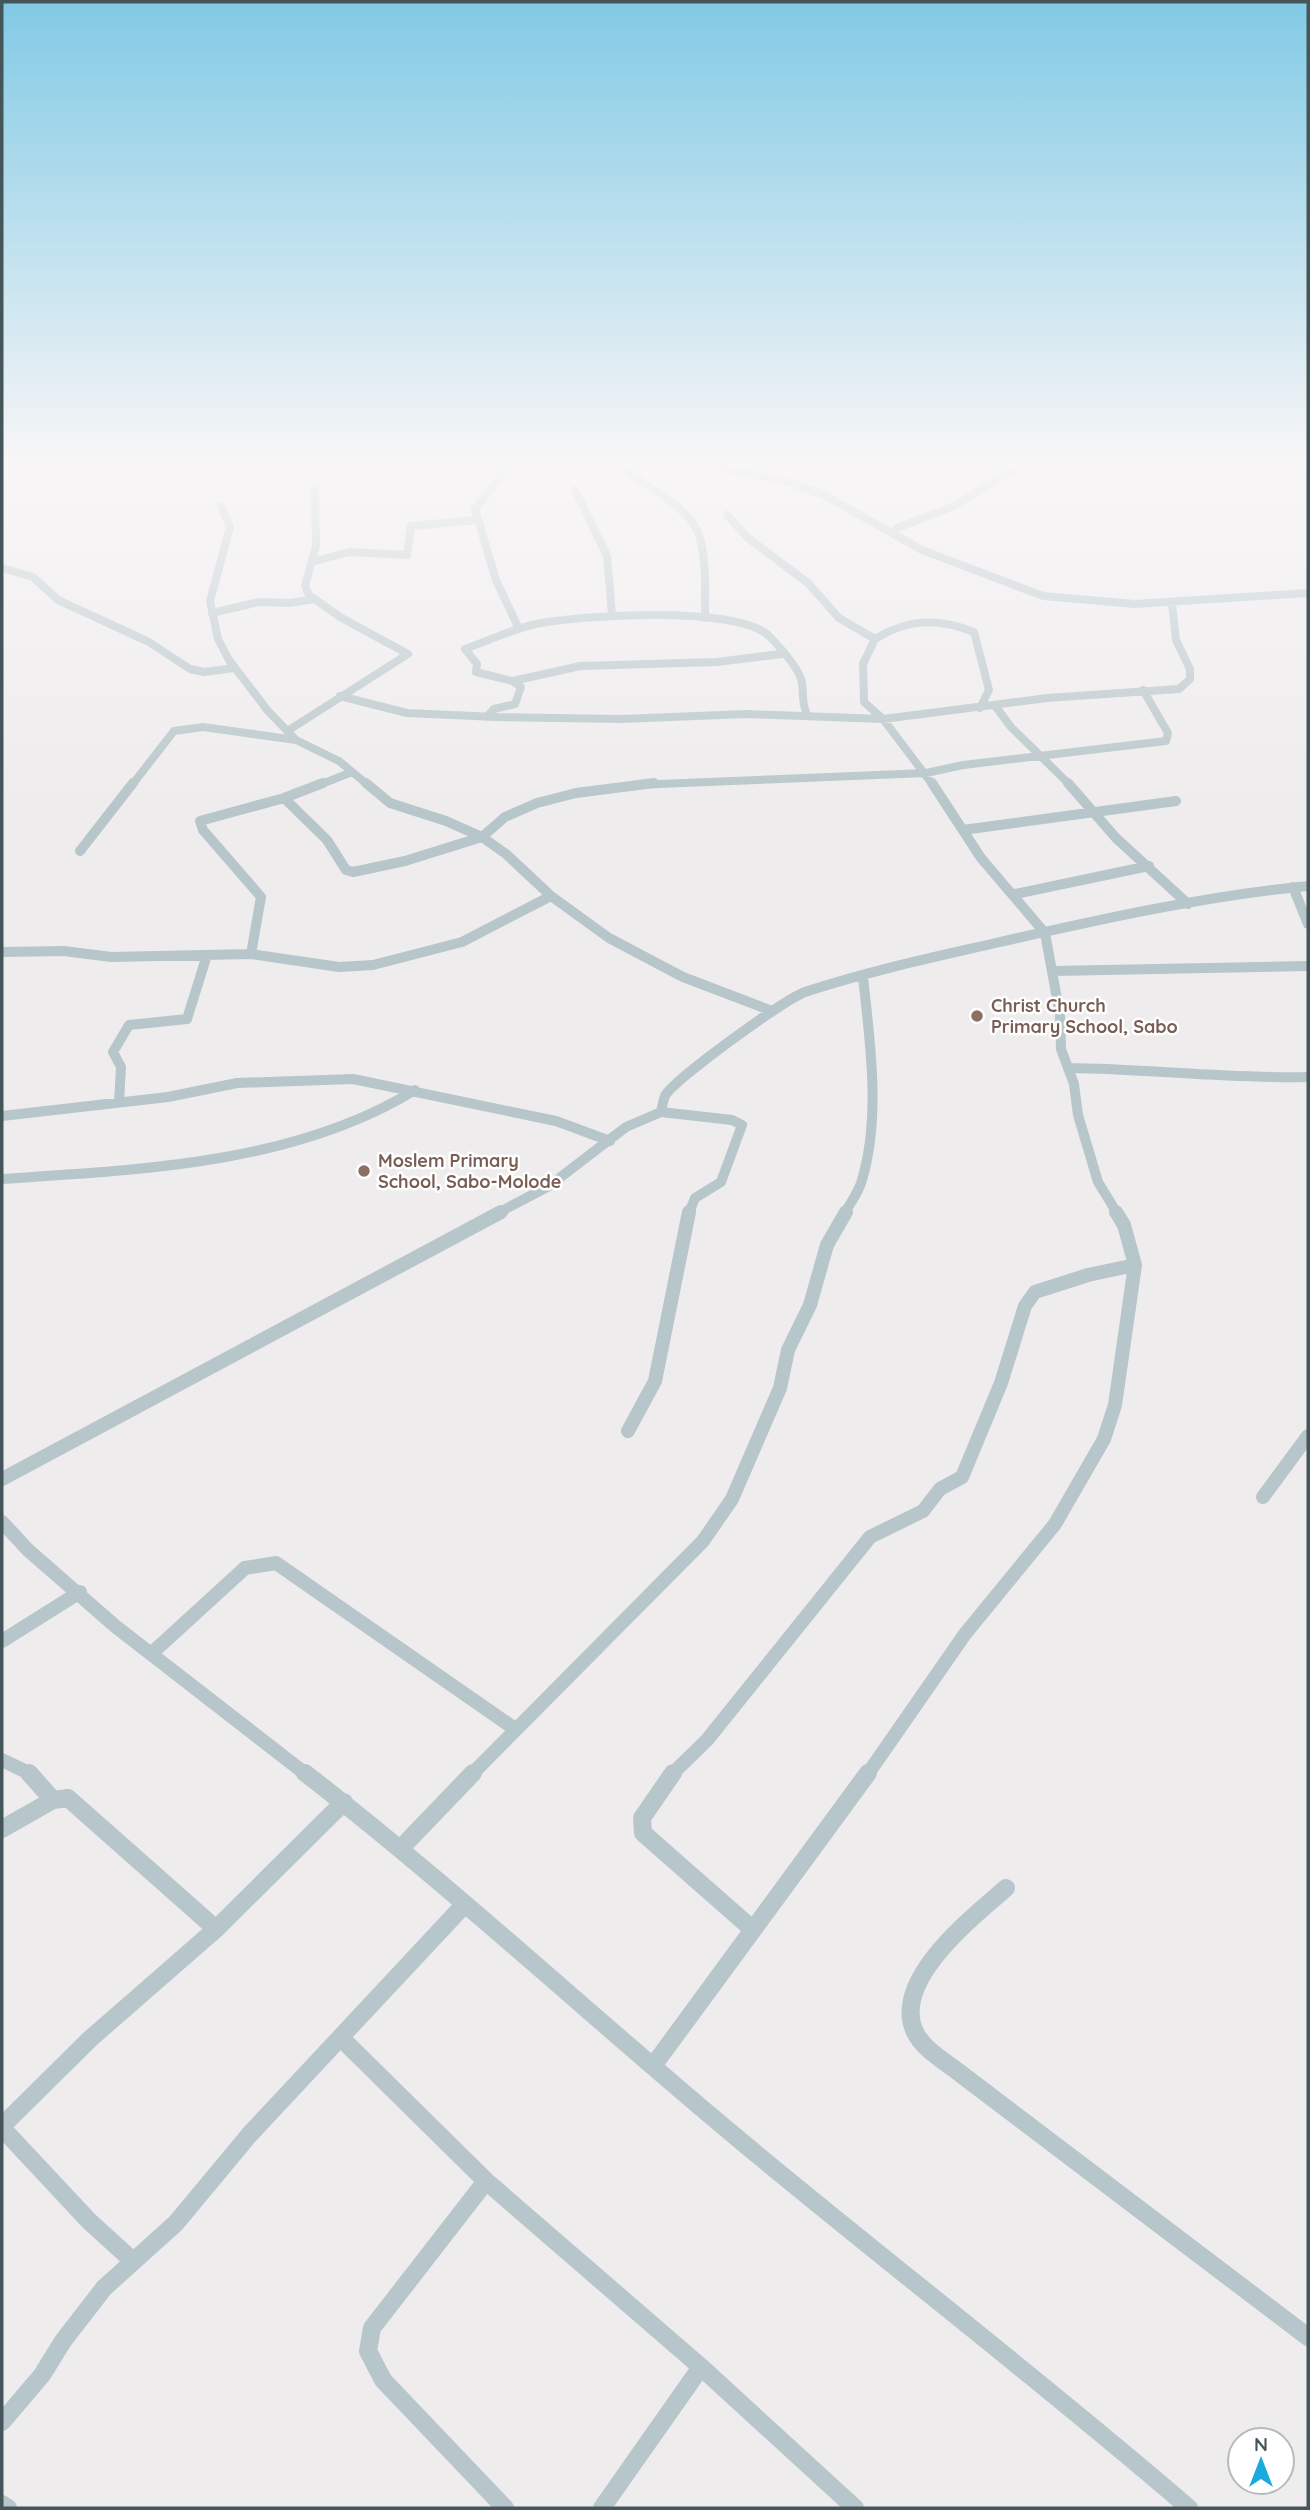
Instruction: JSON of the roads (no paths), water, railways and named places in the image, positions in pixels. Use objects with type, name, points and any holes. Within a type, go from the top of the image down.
[{"type":"street","points":[[21,574],[33,578],[58,600],[149,642],[190,669],[204,672],[234,668]]},
{"type":"street","points":[[215,574],[210,601],[218,639],[234,668],[253,688],[268,712],[289,730],[296,740]]},
{"type":"street","points":[[289,730],[408,654],[333,613],[309,595],[305,586],[308,574]]},
{"type":"street","points":[[494,574],[519,629]]},
{"type":"street","points":[[609,574],[612,614]]},
{"type":"street","points":[[702,574],[705,618]]},
{"type":"street","points":[[796,574],[808,583],[839,618],[875,639]]},
{"type":"street","points":[[983,574],[1033,594],[1112,604],[1172,603],[1308,593]]},
{"type":"street","points":[[212,613],[259,602],[290,603],[315,598]]},
{"type":"street","points":[[340,696],[407,713],[487,717],[573,719],[714,714],[883,719],[996,707],[1047,698],[1179,689],[1191,679],[1177,640],[1172,603]]},
{"type":"street","points":[[487,717],[494,709],[515,704],[521,691],[519,683],[478,674],[474,669],[477,664],[465,649],[519,629],[612,614],[705,618],[756,628],[775,642],[801,679],[800,698],[807,715]]},
{"type":"street","points":[[653,2066],[751,1928],[884,1752],[965,1634],[1055,1524],[1098,1450],[1115,1405],[1135,1265],[1124,1225],[1098,1182],[1069,1068],[1061,1049],[1060,1015],[1045,933],[1014,894],[992,872],[926,773],[890,732],[883,719],[864,702],[862,688],[865,654],[875,639],[905,621],[932,621],[974,632],[989,690],[980,708]]},
{"type":"street","points":[[513,681],[558,668],[654,662],[710,662],[781,654]]},
{"type":"street","points":[[284,798],[327,840],[349,872],[405,861],[482,837],[488,828],[533,804],[618,785],[687,780],[926,773],[963,765],[1166,741],[1168,733],[1143,690]]},
{"type":"street","points":[[996,707],[1011,727],[1116,838],[1188,904]]},
{"type":"street","points":[[80,851],[174,731],[203,727],[296,740],[325,752],[390,803],[446,821],[482,837],[551,896],[609,937],[683,977],[772,1011]]},
{"type":"street","points":[[251,954],[253,929],[261,897],[203,830],[200,821],[284,798],[352,772]]},
{"type":"street","points":[[963,830],[975,826],[1030,822],[1176,801]]},
{"type":"street","points":[[1014,894],[1149,866]]},
{"type":"street","points":[[661,1112],[665,1095],[772,1011],[802,993],[939,956],[1045,933],[1188,904],[1308,886]]},
{"type":"street","points":[[1293,887],[1308,924]]},
{"type":"street","points":[[2,952],[64,951],[111,957],[251,954],[339,967],[373,965],[462,942],[551,896]]},
{"type":"street","points":[[119,1102],[121,1067],[113,1052],[118,1042],[129,1025],[187,1019],[207,955]]},
{"type":"street","points":[[1053,971],[1308,966]]},
{"type":"street","points":[[401,1848],[514,1729],[703,1541],[732,1499],[780,1388],[788,1350],[810,1305],[827,1245],[862,1182],[871,1126],[870,1042],[863,977]]},
{"type":"street","points":[[1069,1068],[1139,1069],[1265,1079],[1308,1077]]},
{"type":"street","points":[[2,1116],[168,1097],[237,1083],[354,1079],[567,1123],[610,1141]]},
{"type":"street","points":[[2,1179],[169,1163],[292,1140],[357,1123],[394,1107],[415,1090]]},
{"type":"street","points":[[2,1479],[509,1208],[549,1185],[625,1128],[661,1112],[732,1120],[743,1125],[721,1182],[695,1198],[690,1207],[655,1381],[628,1431]]},
{"type":"street","points":[[751,1928],[643,1833],[642,1818],[648,1807],[673,1774],[706,1740],[870,1537],[923,1511],[940,1489],[961,1477],[1001,1383],[1025,1306],[1035,1293],[1088,1275],[1135,1265]]},
{"type":"street","points":[[1263,1497],[1308,1436]]},
{"type":"street","points":[[2,1522],[19,1543],[80,1592],[115,1626],[401,1848],[742,2142],[1092,2424],[1189,2508]]},
{"type":"street","points":[[152,1653],[246,1568],[276,1563],[514,1729]]},
{"type":"street","points":[[2,1641],[80,1592]]},
{"type":"street","points":[[2,1760],[35,1776],[53,1800]]},
{"type":"street","points":[[2,1829],[53,1800],[68,1798],[216,1930]]},
{"type":"street","points":[[133,2261],[89,2221],[2,2127],[90,2039],[216,1930],[344,1802]]},
{"type":"street","points":[[1006,1888],[931,1962],[909,2005],[915,2032],[961,2074],[1308,2337]]},
{"type":"street","points":[[2,2422],[42,2375],[84,2311],[133,2261],[176,2223],[250,2134],[465,1904]]},
{"type":"street","points":[[341,2038],[486,2181],[701,2367],[855,2508]]},
{"type":"street","points":[[486,2181],[372,2328],[368,2351],[383,2380],[505,2508]]},
{"type":"street","points":[[602,2508],[701,2367]]},
{"type":"street","points":[[2,2504],[8,2508]]},
{"type":"place","name":"Christ Church Primary School, Sabo","points":[[977,1016]]},
{"type":"place","name":"Moslem Primary School, Sabo-Molode","points":[[364,1171]]}]
